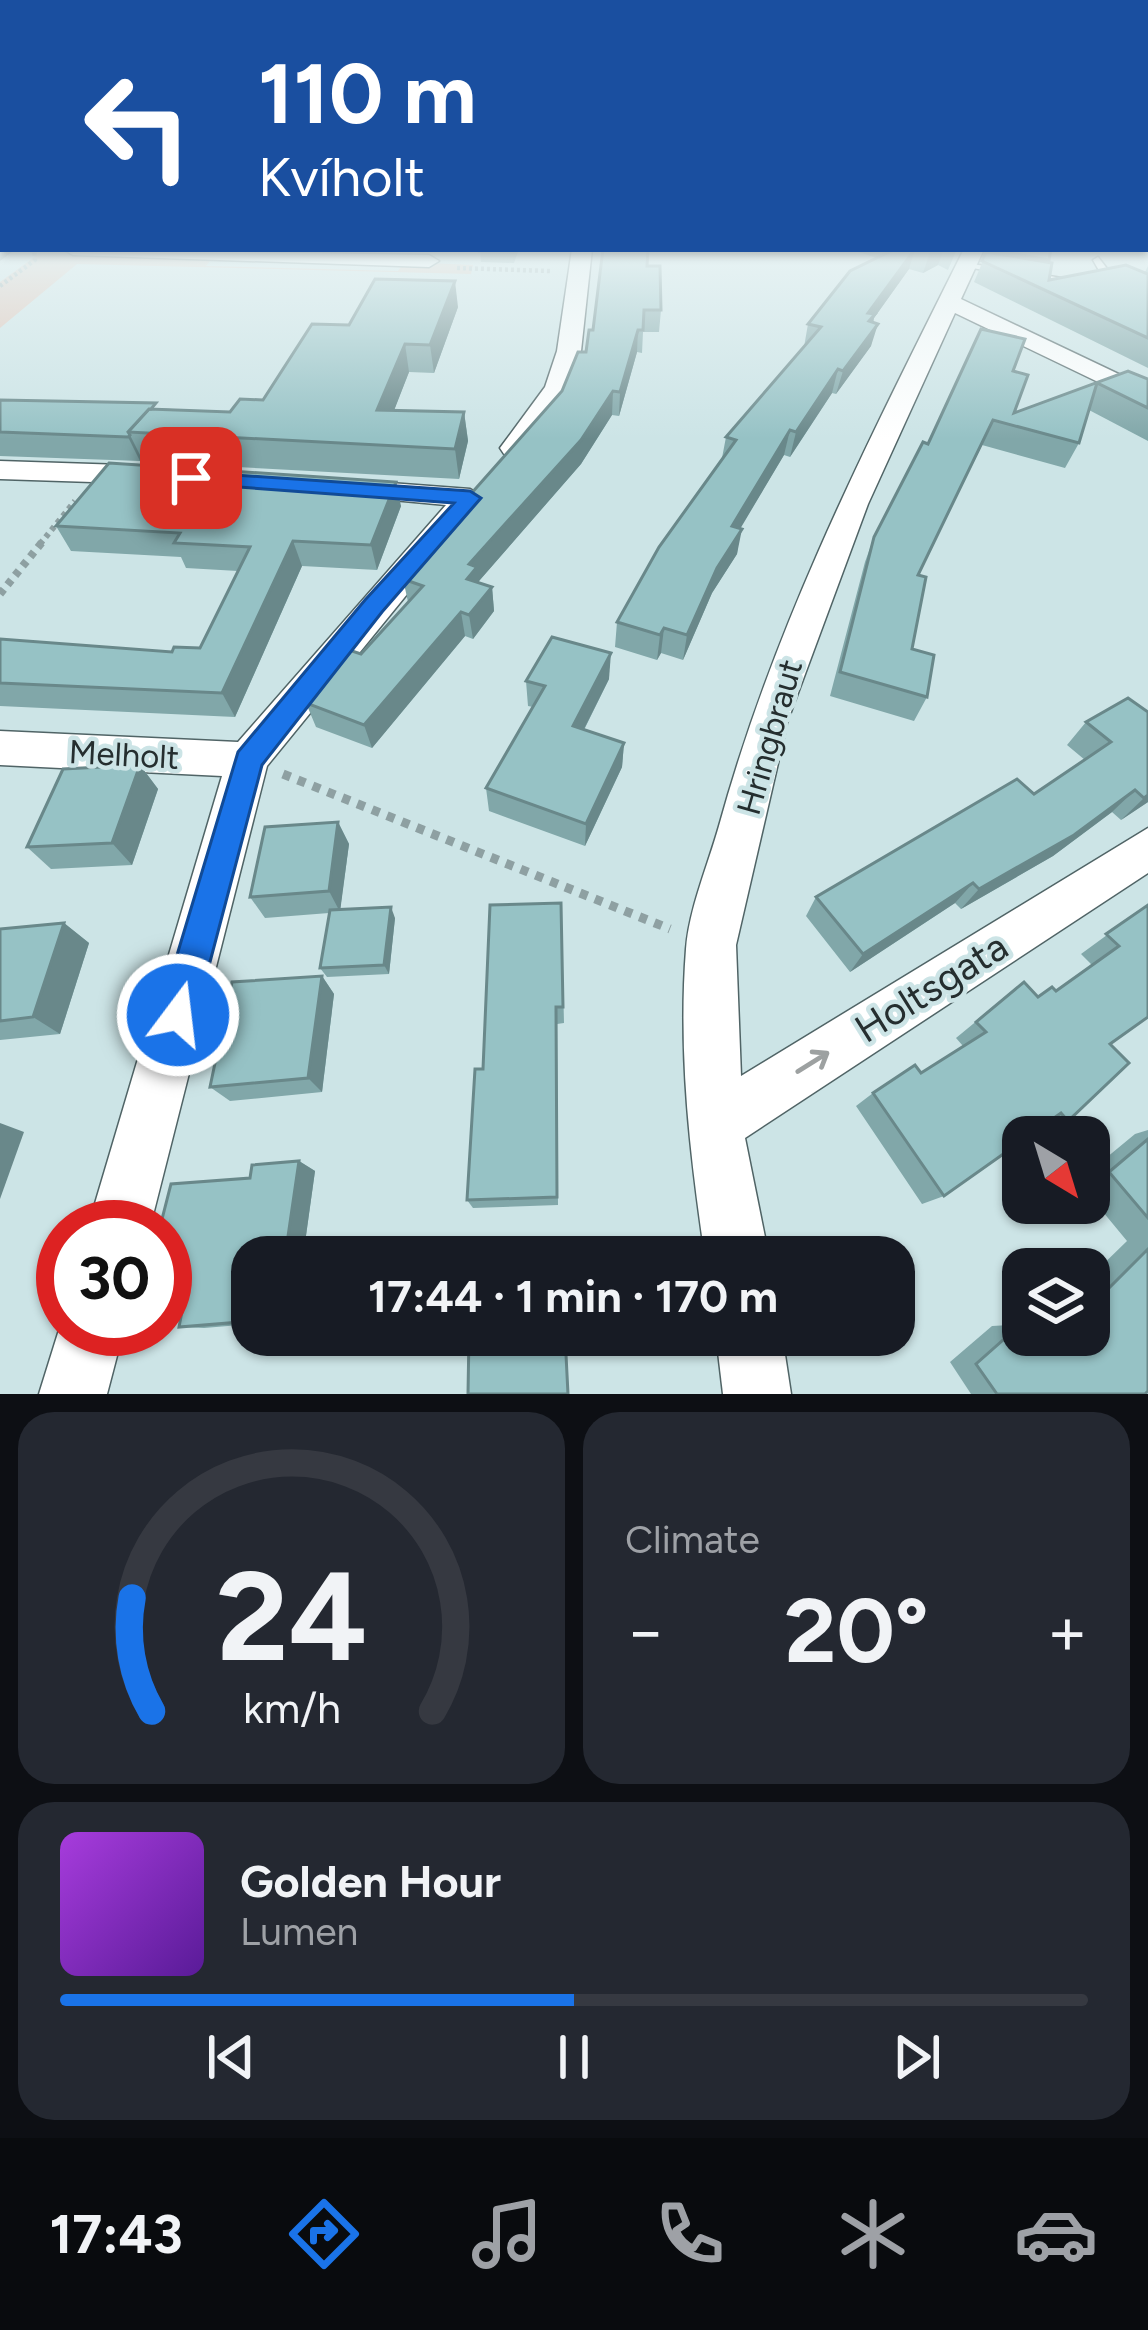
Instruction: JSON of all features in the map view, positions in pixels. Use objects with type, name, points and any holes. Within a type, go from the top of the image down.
[{"type":"street","points":[[126,1200],[248,760],[374,606],[544,413],[558,388],[569,351],[574,309]]},
{"type":"street","name":"Hringbraut","points":[[733,1236],[714,1125],[711,945],[783,680],[838,538],[942,309]]},
{"type":"street","points":[[1023,309],[1148,398]]},
{"type":"street","points":[[0,470],[191,478]]},
{"type":"street","points":[[331,488],[470,498]]},
{"type":"street","name":"Melholt","points":[[0,748],[248,760]]},
{"type":"street","name":"Holtsgata","points":[[714,1125],[1148,848]]},
{"type":"street","points":[[73,1394],[84,1356]]},
{"type":"street","points":[[751,1356],[757,1394]]},
{"type":"path","points":[[0,594],[98,472]]},
{"type":"path","points":[[248,760],[711,945]]},
{"type":"shaded area","points":[[0,309],[23,309],[0,328]]},
{"type":"building","points":[[358,309],[444,309],[430,345],[405,344],[377,410],[464,412],[455,449],[128,432],[149,409],[230,412],[240,399],[263,400],[312,324],[349,325]]},
{"type":"building","points":[[596,309],[661,309],[644,310],[643,330],[638,330],[620,392],[613,391],[581,440],[469,564],[477,567],[467,579],[492,587],[469,615],[461,612],[364,725],[306,703],[327,680],[315,676],[340,647],[361,654],[423,586],[403,579],[431,548],[423,548],[562,391],[578,352],[586,352],[589,330],[593,330]]},
{"type":"building","points":[[820,309],[871,309],[868,313],[875,314],[869,321],[878,324],[843,371],[838,369],[796,432],[790,430],[732,526],[742,529],[717,568],[687,635],[664,628],[660,635],[617,622],[659,547],[736,440],[726,437],[821,327],[808,324]]},
{"type":"building","points":[[1086,309],[1148,309],[1148,338]]},
{"type":"building","points":[[981,329],[1025,339],[1013,371],[1028,375],[1014,413],[1128,371],[1148,379],[1148,408],[1097,383],[1079,443],[993,420],[918,575],[926,577],[912,649],[934,655],[927,697],[840,672],[874,537],[923,442],[928,444]]},
{"type":"building","points":[[0,400],[156,403],[128,437],[0,432]]},
{"type":"building","points":[[109,463],[396,482],[371,545],[293,541],[222,693],[0,683],[0,639],[172,652],[174,647],[200,648],[250,547],[174,543],[180,533],[56,526]]},
{"type":"building","points":[[552,637],[611,653],[573,726],[624,743],[586,824],[486,788],[545,686],[526,681]]},
{"type":"building","points":[[1128,698],[1148,712],[1148,795],[1144,798],[1135,790],[1074,835],[979,889],[973,883],[863,954],[816,897],[1017,779],[1034,794],[1111,742],[1086,722]]},
{"type":"building","points":[[140,765],[112,843],[27,847],[63,769]]},
{"type":"building","points":[[338,822],[329,891],[250,897],[265,827]]},
{"type":"building","points":[[561,903],[557,1197],[467,1200],[475,1069],[483,1069],[490,905]]},
{"type":"building","points":[[1148,905],[1148,1017],[1110,1044],[1129,1063],[1073,1116],[1002,1116],[1002,1155],[944,1196],[873,1093],[915,1065],[921,1073],[986,1032],[976,1022],[1024,982],[1038,997],[1052,987],[1056,991],[1119,946],[1106,934]]},
{"type":"building","points":[[391,907],[384,965],[320,968],[330,910]]},
{"type":"building","points":[[64,923],[33,1017],[0,1021],[0,929]]},
{"type":"building","points":[[322,976],[308,1078],[210,1087],[232,982]]},
{"type":"building","points":[[1148,1139],[1148,1218],[1110,1173]]},
{"type":"building","points":[[299,1161],[288,1236],[231,1236],[231,1323],[192,1326],[192,1200],[167,1200],[171,1184],[250,1178],[252,1165]]},
{"type":"building","points":[[1148,1249],[1145,1394],[997,1394],[976,1364],[1002,1341],[1002,1356],[1110,1356],[1110,1287]]},
{"type":"building","points":[[469,1356],[566,1356],[568,1394],[468,1394]]},
{"type":"route","points":[[178,1015],[248,760],[470,498],[191,478]]}]
